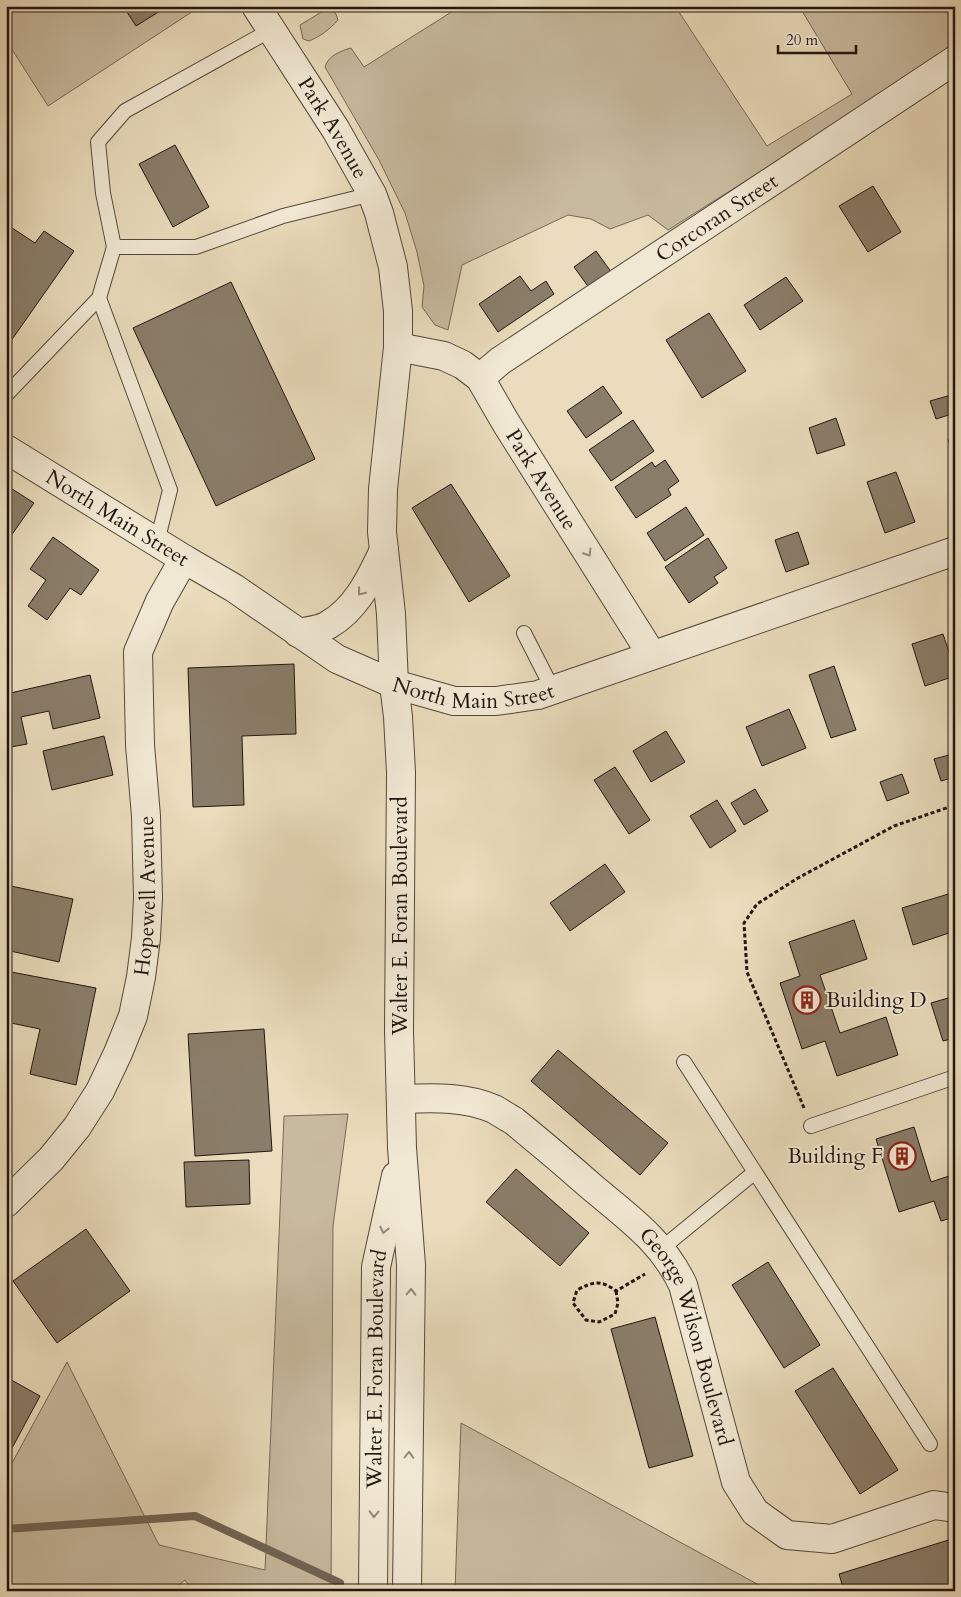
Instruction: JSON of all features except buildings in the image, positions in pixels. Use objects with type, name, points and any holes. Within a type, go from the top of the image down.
[{"type":"street","name":"Park Avenue","points":[[256,6],[336,130],[372,194],[393,267],[398,311],[398,347],[383,489],[382,532],[391,614],[394,684]]},
{"type":"street","name":"Corcoran Street","points":[[480,378],[500,361],[955,60]]},
{"type":"street","name":"Park Avenue","points":[[398,347],[444,356],[463,365],[480,378],[506,423],[652,655]]},
{"type":"street","name":"North Main Street","points":[[6,449],[234,588],[337,659],[394,684],[454,701],[496,702],[538,695],[955,551]]},
{"type":"street","points":[[298,633],[328,626],[348,609],[366,586],[384,550]]},
{"type":"street","name":"Hopewell Avenue","points":[[6,1203],[51,1159],[77,1126],[100,1091],[133,1016],[146,938],[148,898],[146,816],[140,746],[138,652],[160,601],[184,559]]},
{"type":"street","name":"Walter E. Foran Boulevard","points":[[394,684],[401,772],[399,1031],[402,1148],[411,1265],[407,1591]]},
{"type":"street","name":"George Wilson Boulevard","points":[[401,1098],[448,1098],[469,1101],[493,1109],[514,1121],[636,1223],[657,1260],[674,1266],[683,1285],[736,1482],[756,1512],[788,1535],[832,1539],[934,1506],[955,1508]]},
{"type":"street","name":"Walter E. Foran Boulevard","points":[[373,1591],[376,1267],[402,1148]]},
{"type":"lane","points":[[6,395],[99,298],[114,247],[104,193],[98,142],[125,111],[271,30]]},
{"type":"lane","points":[[114,247],[196,247],[283,216],[372,194]]},
{"type":"lane","points":[[99,298],[170,490],[157,542]]},
{"type":"lane","points":[[524,633],[553,690]]},
{"type":"lane","points":[[684,1062],[930,1444]]},
{"type":"lane","points":[[811,1126],[955,1077]]},
{"type":"lane","points":[[657,1260],[755,1172]]},
{"type":"path","points":[[811,1126],[747,972],[744,923],[757,904],[798,878],[894,826],[955,805]]},
{"type":"path","points":[[616,1290],[657,1260]]},
{"type":"path","points":[[592,1282],[606,1283],[616,1290],[618,1303],[615,1314],[599,1322],[586,1320],[574,1303],[576,1290],[592,1282]]},
{"type":"shaded area","points":[[6,6],[201,6],[48,106],[6,40]]},
{"type":"shaded area","points":[[461,6],[675,6],[767,146],[852,94],[799,6],[955,6],[955,46],[863,107],[668,230],[648,215],[610,229],[591,219],[568,215],[462,265],[448,330],[435,325],[422,307],[424,286],[417,252],[405,213],[379,160],[325,67],[332,57],[339,52],[351,48],[364,67]]},
{"type":"shaded area","points":[[330,9],[336,14],[338,20],[317,37],[309,41],[303,39],[300,25],[323,11]]},
{"type":"shaded area","points":[[348,1114],[333,1226],[331,1591],[193,1591],[185,1580],[171,1591],[6,1591],[6,1474],[67,1362],[159,1545],[265,1570],[284,1116]]},
{"type":"shaded area","points":[[461,1423],[770,1591],[455,1591]]},
{"type":"waterway","points":[[6,1529],[195,1516],[340,1583]]},
{"type":"place","name":"Building D","points":[[807,1000]]},
{"type":"place","name":"Building F","points":[[902,1156]]}]
